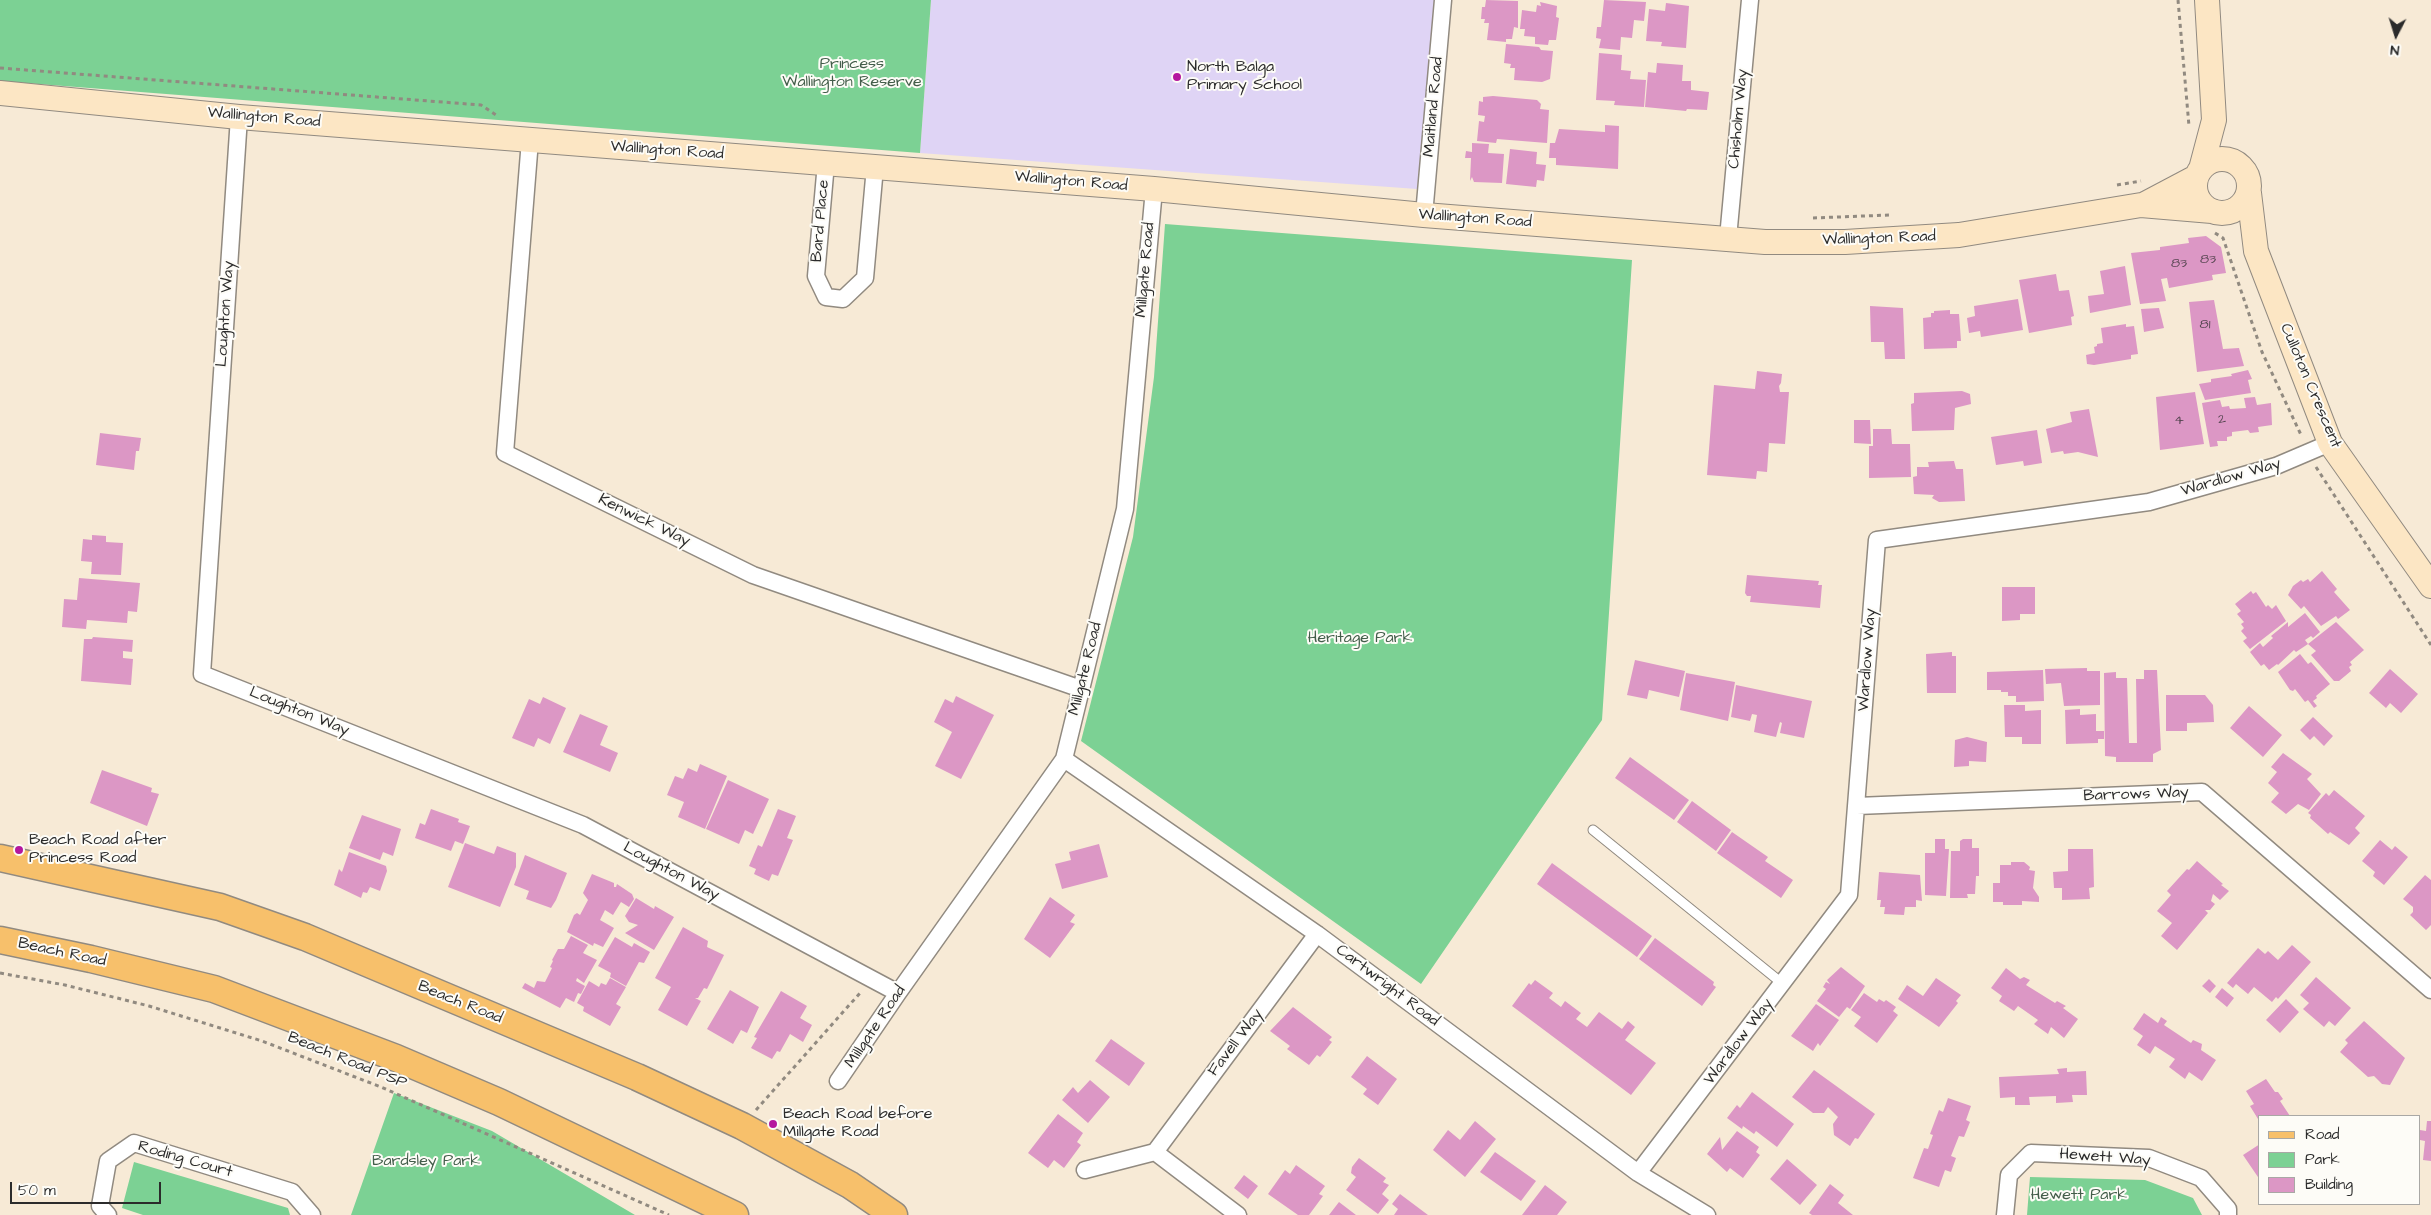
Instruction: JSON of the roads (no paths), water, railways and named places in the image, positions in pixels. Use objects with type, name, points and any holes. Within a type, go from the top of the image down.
[{"type":"main road","name":"Beach Road","points":[[0,858],[220,907],[305,936],[637,1076],[742,1126],[850,1185],[894,1215]]},
{"type":"main road","name":"Beach Road","points":[[0,940],[91,958],[223,992],[396,1058],[499,1102],[717,1204],[735,1215]]},
{"type":"street","name":"Maitland Road","points":[[1424,215],[1443,0]]},
{"type":"street","name":"Chisholm Way","points":[[1728,238],[1750,0]]},
{"type":"street","name":"Culloton Crescent","points":[[2207,0],[2214,120],[2195,187],[2198,197],[2204,206],[2217,212],[2256,251]]},
{"type":"street","name":"Wallington Road","points":[[0,92],[239,117],[874,166],[1154,189],[1424,215],[1766,242],[1845,242],[1958,236],[2141,205],[2217,212]]},
{"type":"street","name":"Loughton Way","points":[[239,117],[202,674],[583,825],[898,993]]},
{"type":"street","name":"Culloton Crescent","points":[[2214,120],[2235,162],[2247,175],[2256,251],[2330,443],[2431,586]]},
{"type":"street","name":"Kenwick Way","points":[[530,140],[505,453],[753,575],[1081,689]]},
{"type":"street","points":[[2198,173],[2208,162],[2217,159],[2235,162]]},
{"type":"street","name":"Bard Place","points":[[826,163],[816,276],[826,297],[844,299],[865,278],[874,166]]},
{"type":"street","name":"Wallington Road","points":[[2141,205],[2198,173]]},
{"type":"street","name":"Millgate Road","points":[[838,1081],[1064,759],[1126,510],[1154,189]]},
{"type":"street","points":[[2217,212],[2238,208],[2249,193]]},
{"type":"street","name":"Wardlow Way","points":[[1638,1173],[1849,894],[1877,540],[2149,502],[2276,466],[2330,443]]},
{"type":"street","name":"Cartwright Road","points":[[1064,759],[1317,934],[1638,1173],[1707,1215]]},
{"type":"street","name":"Barrows Way","points":[[1857,806],[2202,792],[2431,990]]},
{"type":"street","name":"Favell Way","points":[[1155,1152],[1317,934]]},
{"type":"street","name":"Roding Court","points":[[108,1215],[100,1206],[108,1161],[134,1143],[292,1192],[312,1215]]},
{"type":"street","points":[[1085,1170],[1155,1152],[1238,1215]]},
{"type":"street","name":"Hewett Way","points":[[2005,1215],[2009,1175],[2031,1153],[2149,1158],[2201,1178],[2228,1209],[2228,1215]]},
{"type":"lane","points":[[1593,830],[1782,984]]},
{"type":"place","name":"North Balga Primary School","points":[[1177,77]]},
{"type":"place","name":"Beach Road after Princess Road","points":[[19,850]]},
{"type":"place","name":"Beach Road before Millgate Road","points":[[773,1124]]},
{"type":"park label","name":"Princess Wallington Reserve","points":[[852,74]]},
{"type":"park label","name":"Heritage Park","points":[[1360,639]]},
{"type":"park label","name":"Bardsley Park","points":[[426,1162]]},
{"type":"park label","name":"Hewett Park","points":[[2079,1196]]}]
